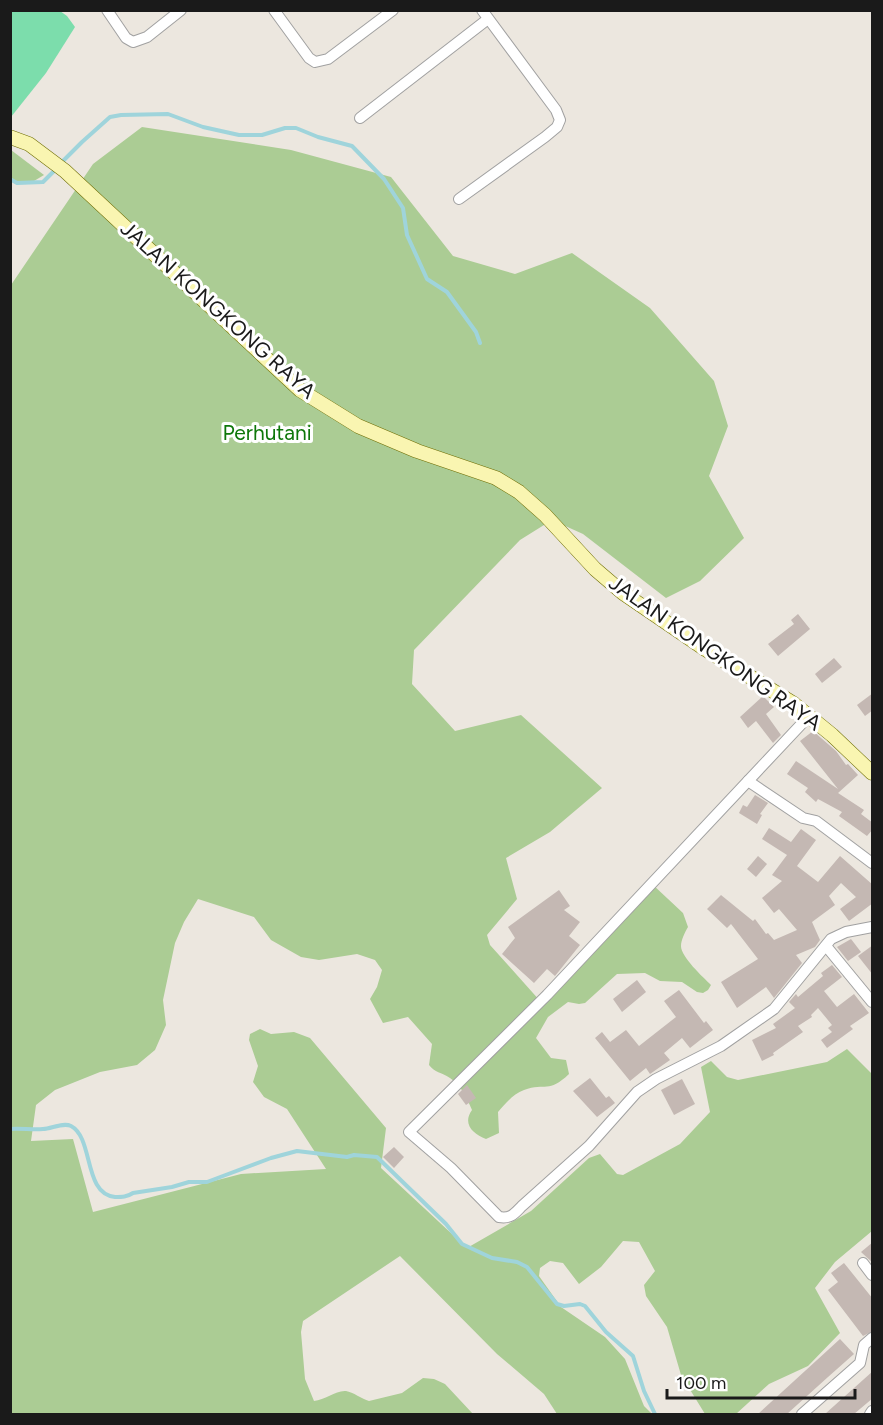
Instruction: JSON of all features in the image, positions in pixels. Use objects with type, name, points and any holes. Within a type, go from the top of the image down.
[{"type":"street","points":[[107,10],[126,38],[133,42],[147,37],[181,10]]},
{"type":"street","points":[[278,12],[309,58],[315,62],[322,62],[393,10]]},
{"type":"street","points":[[360,118],[485,15],[556,110],[560,120],[545,137],[459,199]]},
{"type":"street","name":"JALAN KONGKONG RAYA","points":[[10,137],[29,144],[65,171],[300,390],[358,426],[417,452],[496,478],[519,492],[545,515],[595,569],[623,593],[809,716],[873,773]]},
{"type":"street","points":[[809,716],[547,995],[409,1132],[451,1168],[499,1217],[507,1218],[514,1215],[597,1138],[637,1092],[656,1079],[721,1046],[774,1009],[831,939],[873,927]]},
{"type":"street","points":[[748,781],[802,818],[812,819],[823,825],[873,863]]},
{"type":"street","points":[[826,946],[873,1002]]},
{"type":"street","points":[[863,1263],[873,1275]]},
{"type":"street","points":[[802,1414],[860,1363],[861,1350],[873,1338]]},
{"type":"green space","points":[[11,10],[60,11],[75,27],[46,73],[11,117]]},
{"type":"green space","name":"Perhutani","points":[[142,127],[291,150],[391,177],[453,256],[515,274],[572,253],[650,308],[714,381],[728,426],[709,476],[744,538],[700,581],[666,598],[583,534],[552,520],[520,540],[414,650],[412,684],[455,731],[521,715],[602,788],[550,832],[506,858],[517,899],[487,935],[490,945],[541,1002],[652,884],[683,913],[688,927],[682,941],[682,951],[693,967],[711,985],[703,993],[697,992],[682,982],[660,981],[645,973],[617,974],[585,1003],[568,1002],[548,1017],[536,1038],[551,1058],[566,1060],[569,1074],[556,1084],[524,1090],[513,1097],[498,1112],[499,1133],[486,1139],[470,1128],[468,1120],[472,1110],[460,1088],[450,1078],[429,1065],[432,1044],[408,1017],[383,1023],[370,999],[377,987],[382,970],[375,960],[357,954],[319,960],[301,957],[271,940],[254,917],[198,899],[175,943],[163,1000],[166,1025],[155,1050],[137,1065],[100,1072],[55,1090],[36,1105],[31,1141],[73,1139],[93,1212],[241,1174],[326,1169],[287,1109],[264,1097],[253,1082],[258,1066],[249,1040],[250,1034],[260,1029],[271,1034],[294,1032],[310,1038],[386,1128],[381,1168],[467,1248],[531,1211],[589,1158],[600,1154],[617,1174],[623,1175],[680,1144],[710,1112],[701,1067],[711,1061],[727,1077],[738,1080],[827,1062],[847,1049],[872,1074],[872,1231],[835,1262],[815,1288],[840,1333],[808,1366],[769,1384],[736,1414],[705,1414],[681,1375],[667,1327],[646,1296],[644,1285],[655,1271],[639,1242],[623,1241],[601,1267],[579,1284],[563,1263],[550,1261],[540,1268],[539,1276],[561,1307],[605,1337],[625,1359],[644,1406],[652,1414],[557,1414],[544,1394],[497,1354],[400,1256],[303,1321],[301,1332],[305,1379],[314,1401],[346,1391],[369,1401],[402,1393],[423,1378],[434,1379],[445,1384],[473,1414],[11,1414],[11,285],[93,164]]},
{"type":"green space","points":[[10,150],[44,175],[34,181],[11,181]]},
{"type":"building","points":[[798,614],[810,629],[778,656],[768,644],[794,624],[791,620]]},
{"type":"building","points":[[834,658],[842,667],[822,683],[815,674]]},
{"type":"building","points":[[873,693],[873,710],[865,716],[857,705]]},
{"type":"building","points":[[763,696],[774,707],[766,714],[781,735],[773,743],[756,721],[748,728],[740,717]]},
{"type":"building","points":[[813,731],[858,775],[838,793],[864,810],[861,814],[873,823],[873,829],[867,836],[839,816],[842,812],[818,799],[816,802],[805,792],[808,788],[787,774],[796,761],[838,789],[800,741]]},
{"type":"building","points":[[755,795],[768,803],[760,814],[762,815],[757,824],[739,813],[743,805],[747,807]]},
{"type":"building","points":[[769,828],[791,842],[801,829],[816,840],[797,866],[818,882],[840,856],[873,885],[873,903],[849,921],[840,909],[856,897],[841,883],[829,896],[835,905],[812,922],[820,940],[815,947],[796,955],[802,963],[774,998],[766,987],[737,1008],[721,982],[758,959],[731,924],[727,928],[707,909],[721,895],[753,921],[755,919],[766,934],[768,933],[774,940],[797,930],[779,909],[774,913],[762,898],[782,881],[772,875],[787,855],[762,839]]},
{"type":"building","points":[[758,856],[767,864],[756,877],[747,869]]},
{"type":"building","points":[[559,890],[570,906],[564,910],[580,922],[569,936],[580,945],[555,976],[547,969],[534,983],[502,954],[515,938],[508,927]]},
{"type":"building","points":[[851,939],[861,952],[848,961],[837,947]]},
{"type":"building","points":[[873,945],[873,975],[858,956]]},
{"type":"building","points":[[832,965],[842,977],[824,991],[837,1007],[854,994],[869,1013],[850,1026],[853,1029],[827,1048],[821,1040],[832,1032],[828,1028],[832,1025],[818,1008],[811,1015],[812,1017],[798,1026],[803,1032],[773,1053],[774,1055],[762,1061],[752,1040],[776,1028],[773,1024],[795,1008],[789,1002],[796,994],[798,997],[823,976],[821,973]]},
{"type":"building","points":[[637,980],[646,992],[622,1012],[613,999]]},
{"type":"building","points":[[679,990],[704,1023],[706,1021],[713,1030],[690,1048],[682,1038],[664,1053],[670,1060],[650,1074],[646,1068],[630,1081],[595,1038],[602,1032],[610,1042],[626,1030],[639,1046],[676,1017],[664,1001]]},
{"type":"building","points":[[590,1078],[606,1098],[609,1096],[615,1103],[597,1117],[573,1091]]},
{"type":"building","points":[[682,1079],[695,1104],[674,1115],[661,1090]]},
{"type":"building","points":[[467,1085],[476,1098],[466,1105],[458,1094]]},
{"type":"building","points":[[394,1147],[404,1157],[394,1168],[383,1157]]},
{"type":"building","points":[[873,1242],[873,1263],[861,1252]]},
{"type":"building","points":[[844,1263],[873,1299],[873,1331],[863,1336],[828,1290],[838,1282],[831,1273]]},
{"type":"building","points":[[840,1339],[854,1354],[787,1414],[758,1414]]},
{"type":"building","points":[[873,1371],[873,1398],[854,1414],[825,1414]]},
{"type":"waterway","points":[[61,163],[110,117],[121,115],[168,114],[203,127],[239,135],[262,135],[285,128],[296,128],[318,137],[352,146],[384,179],[403,208],[407,235],[427,279],[447,292],[476,332],[480,343]]},
{"type":"waterway","points":[[10,179],[17,183],[43,182],[56,169]]},
{"type":"waterway","points":[[10,1129],[71,1126],[78,1132],[83,1142],[98,1186],[105,1194],[115,1197],[189,1182],[207,1182],[271,1158],[297,1151],[347,1157],[354,1155],[377,1157],[446,1224],[462,1244],[492,1258],[517,1262],[527,1267],[557,1304],[585,1306],[606,1332],[633,1356],[644,1391],[655,1414]]}]
